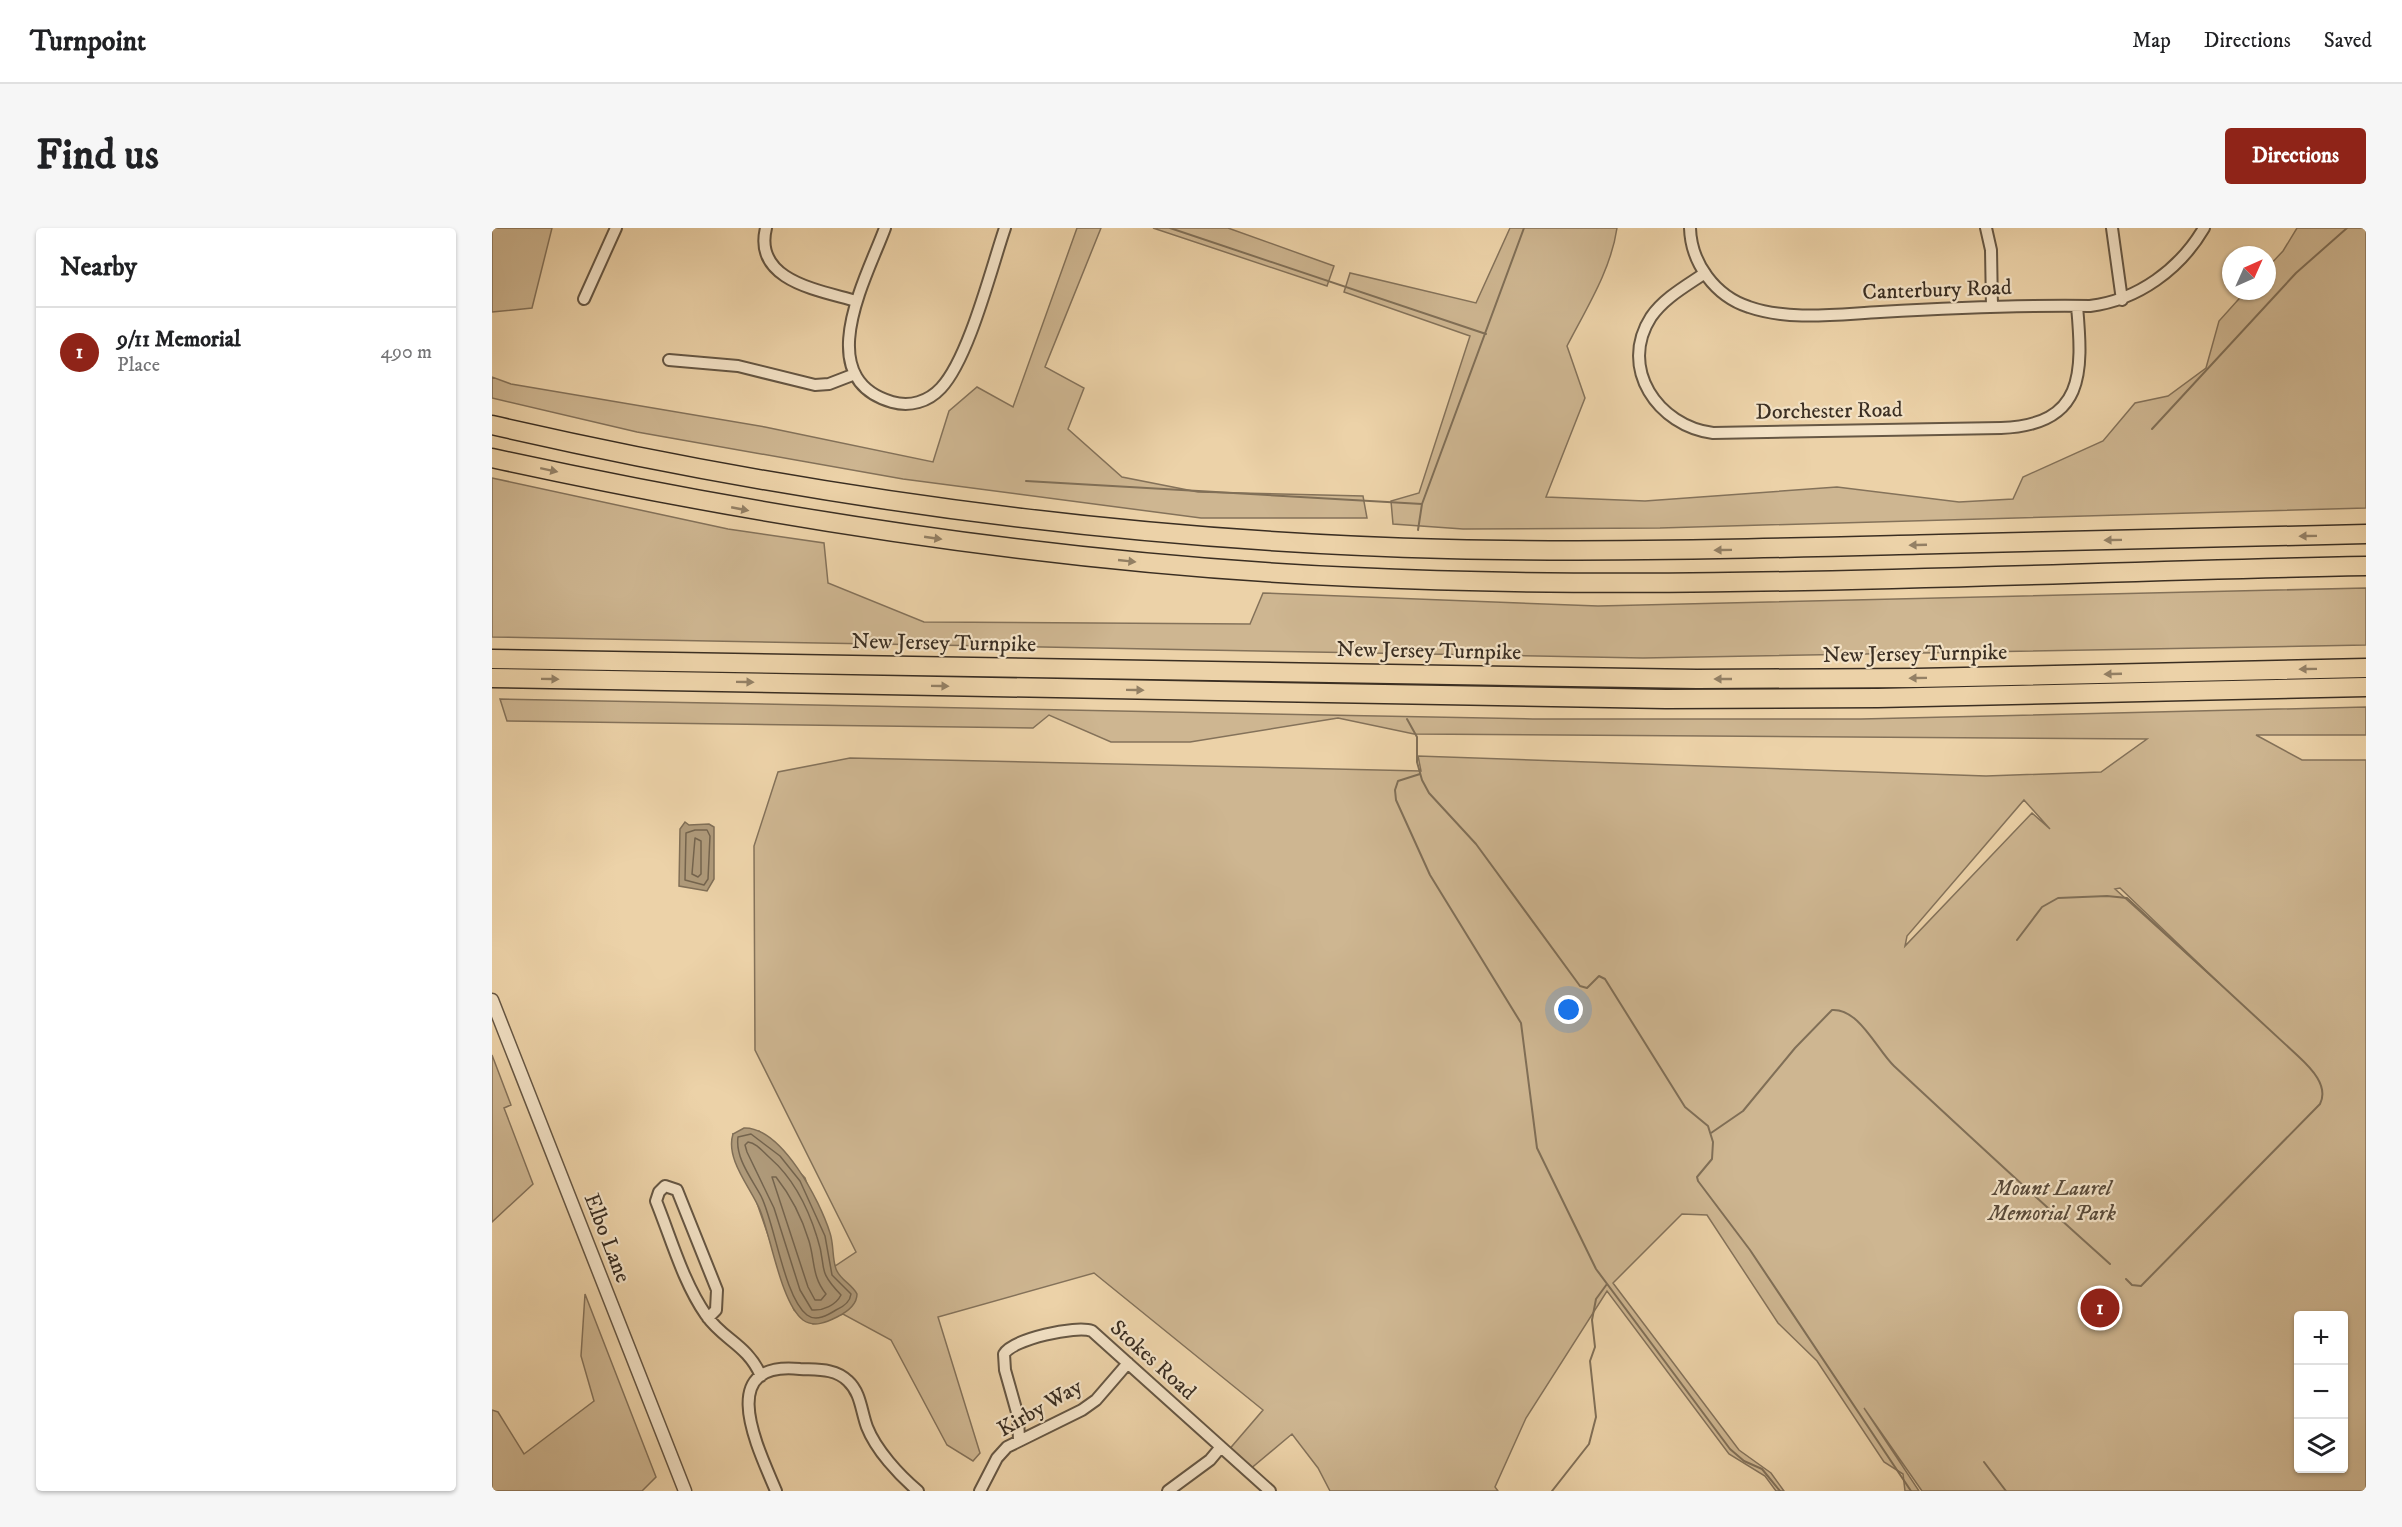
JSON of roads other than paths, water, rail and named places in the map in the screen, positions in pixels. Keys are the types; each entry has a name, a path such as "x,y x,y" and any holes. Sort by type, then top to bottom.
{"highway":[{"path":"492,425 699,468 885,499 1084,524 1272,540 1447,549 1622,551 2366,534"},
{"path":"492,458 739,508 908,535 1139,562 1338,577 1477,581 1654,582 2366,566"},
{"name":"New Jersey Turnpike","path":"492,659 1686,679 1917,678 2366,668"},
{"name":"New Jersey Turnpike","path":"492,678 1666,699 1890,698 2366,687"}],"street":[{"path":"584,299 616,228"},
{"path":"765,228 765,253 777,271 796,282 856,301"},
{"path":"885,228 856,301 848,342 849,360 855,374 868,389 891,402 917,403 935,394 949,379 959,360 1005,228"},
{"name":"Canterbury Road","path":"1690,228 1692,248 1705,273 1730,299 1751,308 1774,313 1867,313 2077,306 2122,300 2136,293 2174,266 2190,249 2204,228"},
{"path":"1986,228 1991,250 1992,308"},
{"path":"2112,228 2122,300"},
{"name":"Dorchester Road","path":"1705,273 1673,295 1656,311 1643,334 1639,361 1647,387 1663,411 1686,427 1713,433 2001,428 2036,424 2060,411 2078,380 2080,341 2077,306"},
{"path":"669,360 738,366 815,385 829,384 855,374"},
{"name":"Elbo Lane","path":"492,1000 685,1491"},
{"path":"708,1318 716,1310 717,1290 677,1190 665,1186 659,1192 656,1201 697,1300 708,1318 747,1352 761,1376"},
{"name":"Stokes Road","path":"1019,1440 1018,1416 1003,1359 1007,1349 1069,1329 1085,1328 1092,1331 1270,1491"},
{"name":"Kirby Way","path":"980,1491 997,1458 1007,1447 1082,1410 1096,1400 1128,1363"},
{"path":"776,1491 747,1411 748,1395 761,1376 774,1369 791,1367 833,1372 847,1380 857,1393 866,1426 875,1442 918,1491"},
{"path":"1168,1491 1210,1460 1220,1448"}],"water":[{"path":"685,822 689,825 709,824 714,827 714,879 707,891 679,886 680,829"},
{"path":"744,1128 758,1131 772,1139 785,1152 798,1168 818,1203 830,1233 836,1269 857,1294 851,1308 833,1319 812,1324 803,1320 795,1312 777,1269 760,1210 740,1173 733,1153 731,1144 733,1134"}],"waterway":[{"path":"1170,228 1486,334"},
{"path":"1418,530 1422,504 1524,228"},
{"path":"2152,429 2296,273 2347,228"},
{"path":"1026,481 1422,504"},
{"path":"1407,719 1417,737 1417,762 1422,780 1429,793 1476,844 1580,986 1587,988 1599,976 1605,979 1685,1107 1708,1126 1713,1142 1712,1159 1697,1177 1698,1181 1750,1250 1911,1491"},
{"path":"1420,774 1398,781 1395,790 1396,800 1430,875 1521,1023 1537,1148 1596,1269 1730,1449 1744,1461 1762,1469 1780,1491"},
{"path":"2017,940 2042,907 2058,898 2107,896 2127,898 2303,1061 2320,1084 2322,1091 2320,1104 2141,1286 2132,1285 2126,1279"},
{"path":"1711,1133 1743,1111 1795,1048 1832,1010 1842,1011 1867,1031 1894,1066 2110,1264"},
{"path":"1552,1491 1589,1444 1596,1417 1590,1361 1595,1347 1592,1320 1596,1299 1607,1284"},
{"path":"1984,1462 2006,1491"}],"place":[{"name":"9/11 Memorial","path":"2100,1308"}],"park label":[{"name":"Mount Laurel Memorial Park","path":"2052,1200"}]}
